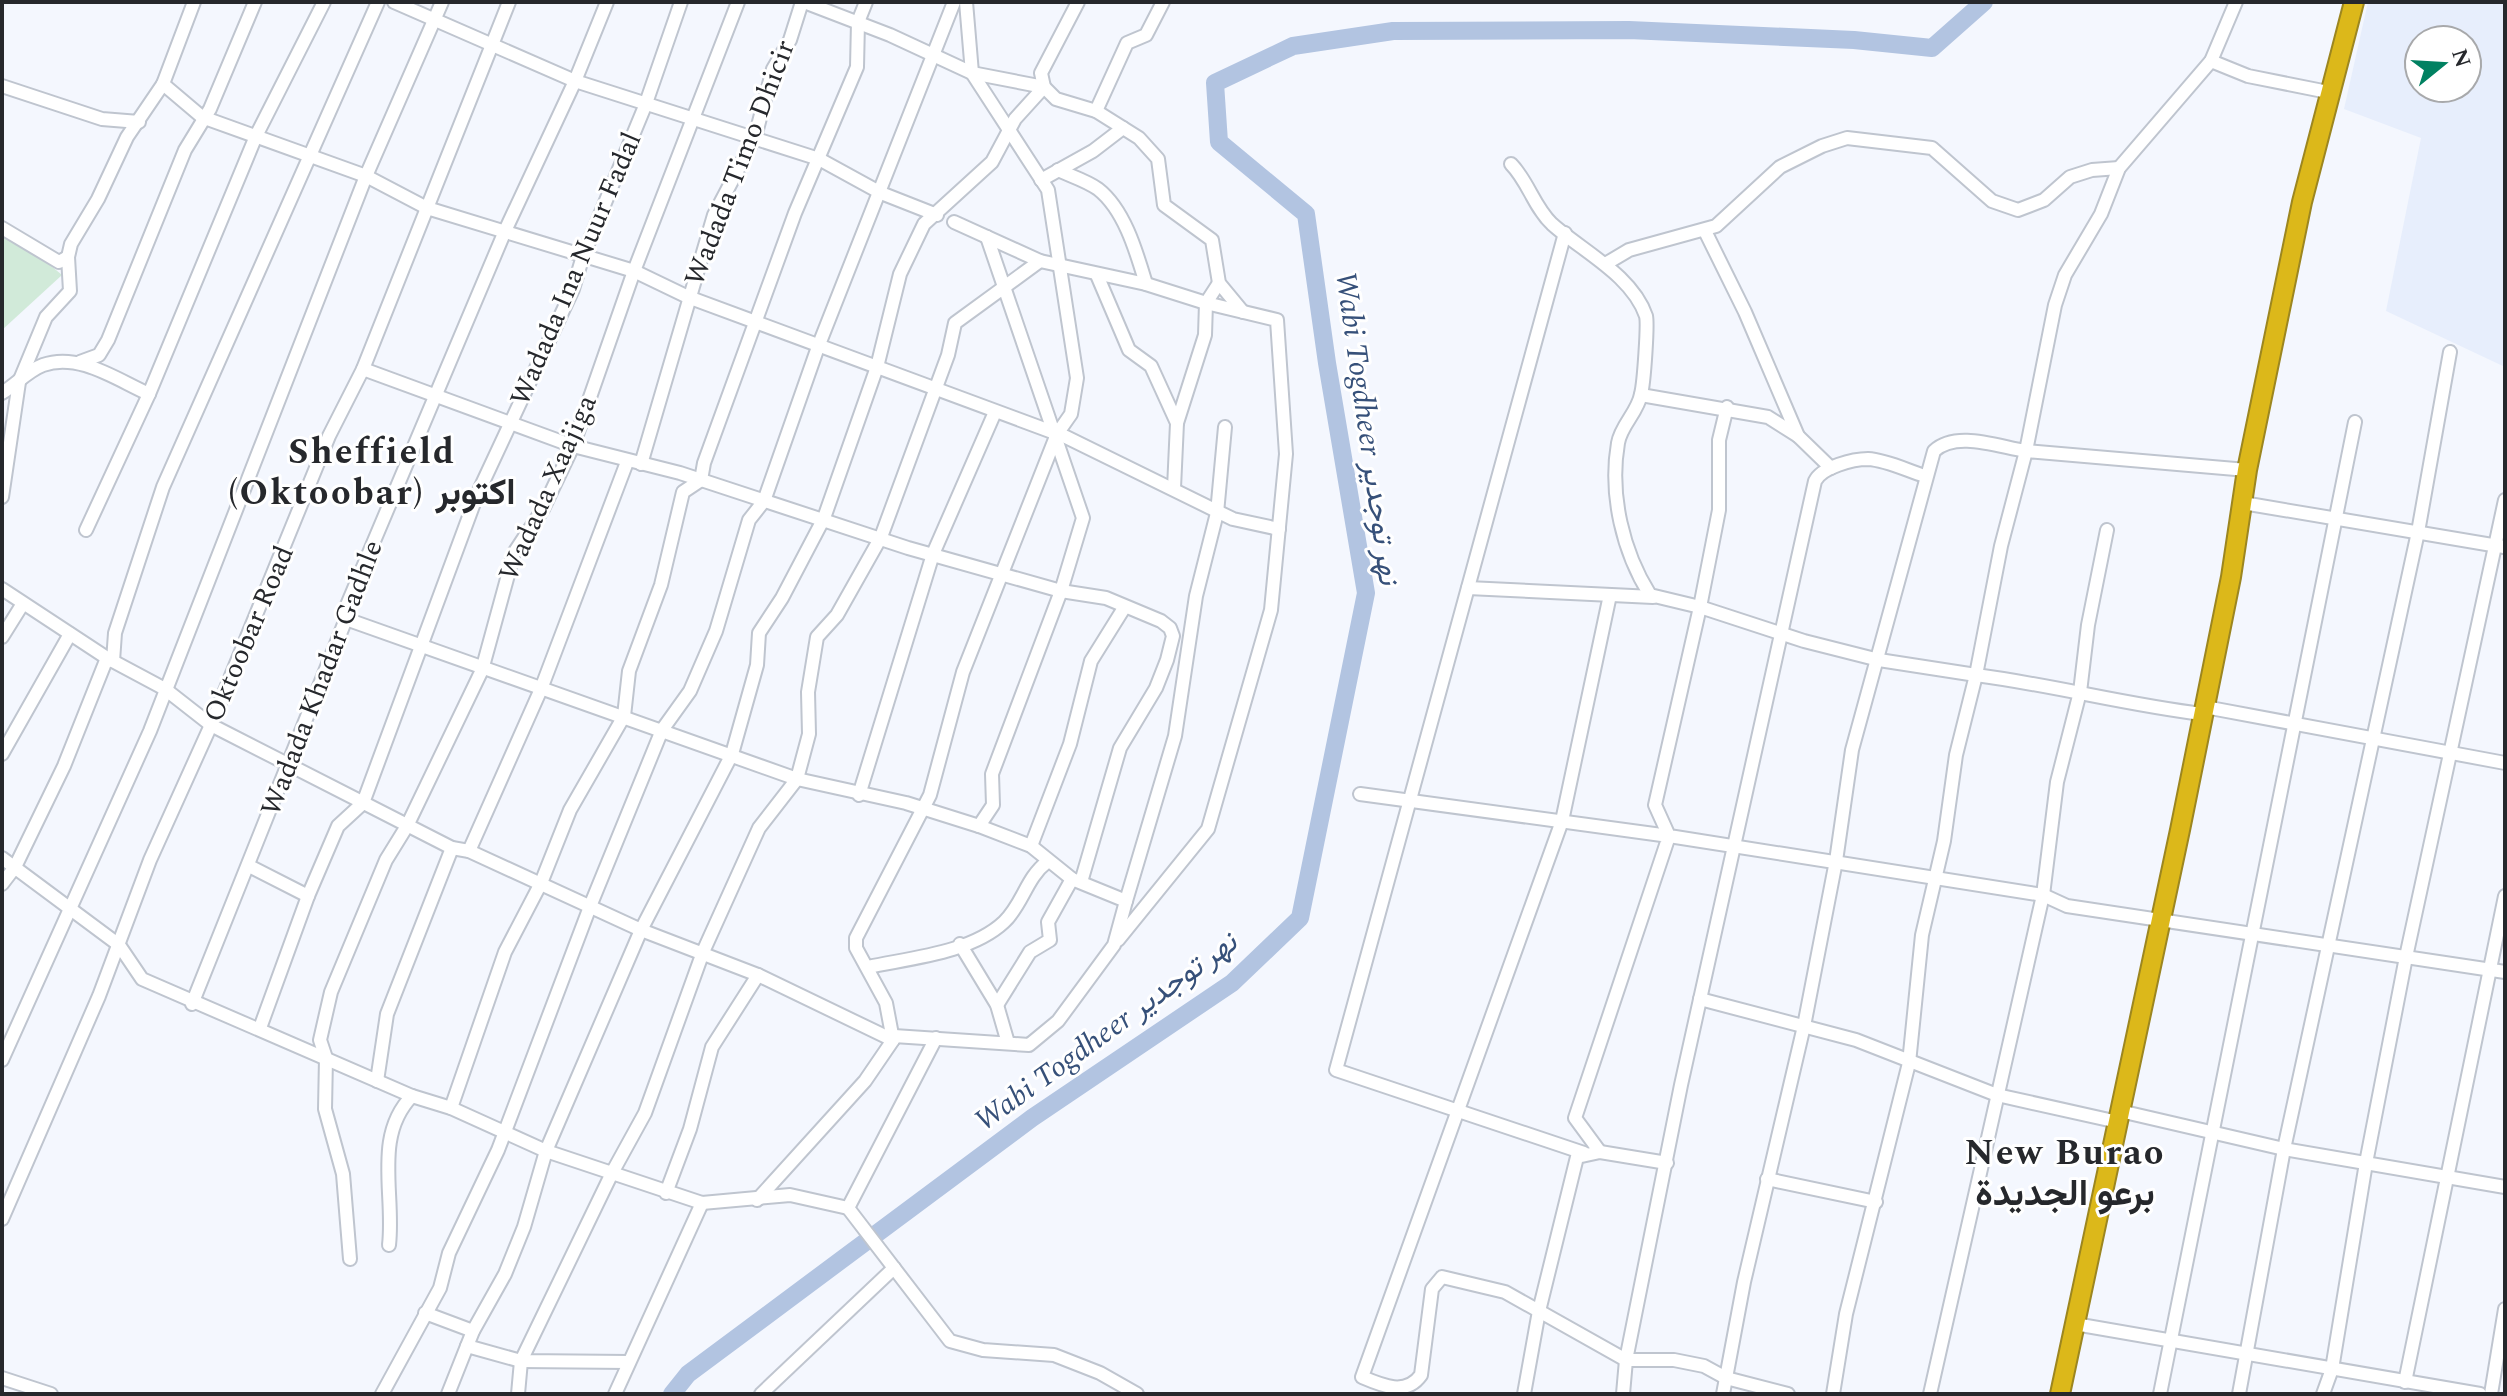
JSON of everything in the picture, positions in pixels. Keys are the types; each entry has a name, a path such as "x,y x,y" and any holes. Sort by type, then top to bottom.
{"highway":[{"path":"2060,1394 2204,710 2247,470 2328,92 2354,2"}],"street":[{"path":"2,497 19,382 46,317 70,291 68,257 119,152 163,84 194,2"},
{"path":"80,362 103,352 202,117 210,109 255,2"},
{"path":"86,530 149,394 256,136 324,2"},
{"path":"2,884 15,867 64,766 110,659 115,633 163,487 378,2"},
{"path":"394,2 575,81 645,106 696,117 819,159 881,193 937,215"},
{"path":"2,1060 71,909 165,689 366,176 442,2"},
{"name":"Oktoobar Road","path":"2,1219 119,945 150,860 211,725 329,436 363,369 509,2"},
{"name":"Wadada Khadar Gadhle","path":"192,1004 346,619 347,605 505,231 575,81 607,2"},
{"name":"Wadada Ina Nuur Fadal","path":"363,803 477,495 573,289 583,256 645,106 681,2"},
{"name":"Wadada Xaajiga","path":"350,1259 343,1174 325,1109 326,1058 320,1040 320,1028 331,992 386,860 407,826 482,670 514,553 543,509 573,446 634,271 738,2"},
{"path":"803,2 858,22 972,73 1044,87"},
{"name":"Wadada Timo Dhicir","path":"641,464 714,215 755,137 773,69 790,40 803,2"},
{"path":"451,1108 505,952 541,883 570,810 624,716 629,671 661,585 683,492 701,480 704,463 795,213 857,67 858,22 866,2"},
{"path":"382,1394 440,1288 452,1245 506,1130 591,904 662,730 690,691 716,631 749,520 764,501 818,347 954,2"},
{"path":"757,1200 865,1081 894,1038 886,1003 856,948 856,938 930,795 963,672 1005,573 1057,434 1071,414 1077,378 1048,190 972,73 966,2"},
{"path":"1078,2 1059,31 1041,73 1044,87 1056,99 1096,111 1139,138 1158,159 1164,205 1212,240 1219,283 1243,312"},
{"path":"1096,111 1127,43 1146,35 1163,2"},
{"path":"1833,1394 1846,1314 1909,1063 1922,935 1956,755 1976,675 2001,546 2026,451 2059,291 2101,214 2119,168 2211,61 2236,2"},
{"path":"2211,61 2248,76 2328,92"},
{"path":"163,84 202,117 366,176 427,208 634,271 688,297 933,391 1057,434 1174,488 1217,513 1279,529"},
{"path":"2,86 102,119 139,122"},
{"path":"448,1394 473,1331 505,1274 546,1151 641,930 732,754 757,665 759,633 782,598 824,518 877,367 900,274 916,237 992,162 1015,119 1044,87"},
{"path":"1041,180 1093,151 1123,128"},
{"path":"1607,263 1621,253 1705,231 1724,222 1763,179 1780,167 1822,146 1847,138 1932,148 1992,201 2018,210 2044,200 2070,177 2092,170 2119,168"},
{"path":"1511,164 1550,222 1588,254 1607,263 1647,318 1641,395 1623,427 1618,445 1618,518 1639,579 1653,597"},
{"path":"1058,170 1099,189 1110,203 1135,248 1146,284"},
{"path":"2,589 22,605 110,659 165,689 211,725 452,848 469,851 591,904 641,930 758,975 894,1038 1029,1045 1058,1021 1114,945 1208,829 1271,610 1286,454 1277,320 1206,303 1146,284 1040,261 954,222"},
{"path":"2,228 46,257 59,262 68,257"},
{"path":"1705,231 1745,312 1798,436"},
{"path":"1565,233 1336,1070 1584,1153 1600,1152 1667,1163"},
{"path":"979,826 993,805 992,774 1061,591 1083,518 1057,434 987,237"},
{"path":"518,1394 521,1361 612,1173 645,1113 703,952 759,828 797,779 809,734 811,705 808,692 817,637 837,615 881,537 955,323 979,303 1006,289 1040,261"},
{"path":"1097,275 1129,350 1151,366 1177,423"},
{"path":"1174,488 1177,423 1205,335 1206,303 1219,283"},
{"path":"2239,1394 2284,1149 2418,532 2450,352"},
{"path":"2,393 41,365 64,360 80,362 149,394"},
{"path":"363,369 573,446 701,480 1061,591 1094,595 1161,621 1170,628 1172,641 1156,688 1120,748 1077,880 1048,922 1050,940 1030,952 997,1005"},
{"path":"1641,395 1727,407 1768,417 1798,436 1831,468"},
{"path":"1600,1152 1575,1118 1669,836 1655,805 1719,510 1719,440 1727,407"},
{"path":"859,795 933,554 995,412"},
{"path":"2160,1394 2355,422"},
{"path":"1114,945 1175,736 1196,596 1217,513 1225,427"},
{"path":"1723,1394 1767,1179 1804,1026 1836,861 1852,750 1934,451 1943,442 1957,440 2026,451 2247,470"},
{"path":"1623,1394 1626,1360 1700,999 1779,632 1815,481 1831,468 1867,459 1925,476"},
{"path":"469,851 541,689 627,462"},
{"path":"2323,1394 2332,1369 2366,1163 2406,957 2451,752 2501,547 2505,500"},
{"path":"2243,503 2501,547"},
{"path":"1930,1394 2043,895 2057,782 2080,692 2088,625 2107,530"},
{"path":"1468,588 1653,597 1700,607 1879,660 2053,685 2148,707 2204,710 2294,723 2505,763"},
{"path":"1442,1277 1432,1289 1421,1375 1415,1385 1405,1391 1395,1390 1362,1377 1562,821 1610,595"},
{"path":"2,637 22,605"},
{"path":"1031,846 1070,744 1091,661 1124,608"},
{"path":"346,619 482,670 624,716 797,779 923,808 979,826 1031,846 1047,862 1077,880 1126,901"},
{"path":"2,754 70,634"},
{"path":"1360,794 1836,861 2043,895 2067,906 2505,972"},
{"path":"260,1028 308,896 338,826 363,803"},
{"path":"377,1081 387,1014 452,848"},
{"path":"2,858 119,945 142,979 192,1004 260,1028 412,1096 506,1130 546,1151 666,1193 702,1203 790,1195 848,1208 950,1341 983,1350 1054,1355 1100,1373 1137,1394"},
{"path":"868,967 986,936 1005,921 1033,872 1047,862"},
{"path":"249,866 308,896"},
{"path":"2412,1386 2448,1177 2505,896"},
{"path":"960,944 997,1005 1008,1043"},
{"path":"666,1193 690,1129 712,1047 758,975"},
{"path":"1700,999 1856,1040 1997,1095 2505,1187"},
{"path":"848,1208 936,1038"},
{"path":"389,1245 388,1142 391,1124 412,1096"},
{"path":"1524,1394 1539,1311 1577,1157 1584,1153"},
{"path":"1767,1179 1876,1202"},
{"path":"615,1394 702,1203"},
{"path":"761,1394 894,1268"},
{"path":"1442,1277 1505,1292 1626,1360 1674,1360 1704,1366 1726,1378 1788,1394"},
{"path":"1419,1394 1442,1277"},
{"path":"2491,1394 2505,1309"},
{"path":"425,1313 473,1331"},
{"path":"2075,1324 2412,1386 2480,1394"},
{"path":"467,1346 521,1361 629,1362"},
{"path":"2,1378 51,1394"}],"shaded area":[{"path":"2368,2 2505,2 2505,367 2386,311 2421,138 2344,109"}],"green space":[{"path":"2,225 62,275 2,330"}],"waterway":[{"name":"Wabi Togdheer نهر توجدير","path":"672,1394 688,1374 1032,1118 1232,983 1300,918 1366,593 1327,363 1306,214 1219,142 1215,83 1293,46 1393,31 1629,30 1854,40 1932,48 1984,2"}],"district":[{"name":"Sheffield (Oktoobar) اكتوبر","path":"372,472"},
{"name":"New Burao برعو الجديدة","path":"2065,1174"}]}
